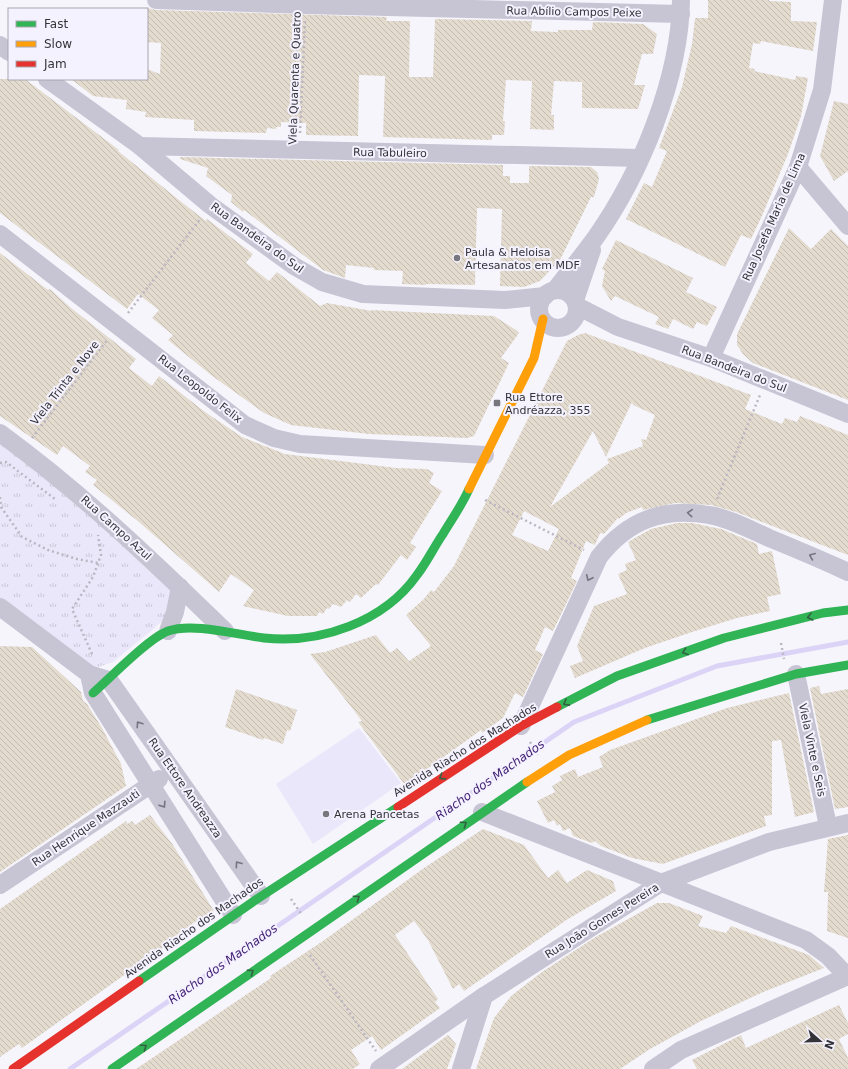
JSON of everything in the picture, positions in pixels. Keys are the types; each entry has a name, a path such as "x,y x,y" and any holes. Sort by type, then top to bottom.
{"street":[{"name":"Rua Abílio Campos Peixe","path":"156,0 306,6 681,7"},
{"name":"Rua Josefa Maria de Lima","path":"711,358 798,167 822,90 833,0"},
{"path":"93,694 153,640 168,632 188,629 225,631 264,638 291,639 320,636 345,628 372,616 396,598 417,576 468,492 534,358 541,316 541,301 550,293 596,236 630,182 659,113 673,65 681,7"},
{"path":"0,45 8,51"},
{"name":"Rua Bandeira do Sul","path":"48,80 140,146 210,205 294,266 322,282 341,289 363,294 505,300 550,293"},
{"name":"Rua Tabuleiro","path":"140,146 640,158"},
{"path":"798,167 848,226"},
{"name":"Rua Leopoldo Felix","path":"0,234 119,325 245,425 274,438 300,444 486,455"},
{"path":"534,358 575,319 576,303 596,236"},
{"path":"550,293 567,292 576,303"},
{"name":"Rua Bandeira do Sul","path":"505,300 541,316"},
{"name":"Rua Bandeira do Sul","path":"576,303 618,327 711,358 766,382 848,414"},
{"path":"541,316 553,327 568,325"},
{"name":"Rua Bandeira do Sul","path":"568,325 618,327"},
{"name":"Rua Campo Azul","path":"0,433 82,497 225,631"},
{"path":"525,733 599,557 612,541 634,525 654,516 682,512 711,515 746,527 848,572"},
{"path":"168,632 175,612 180,588"},
{"path":"0,607 92,666 109,680"},
{"name":"Avenida Riacho dos Machados","path":"13,1069 261,896 617,676 724,638 823,613 848,610"},
{"path":"112,1069 482,812 569,755 648,719 796,674 848,665"},
{"path":"92,666 93,694 233,915"},
{"name":"Viela Vinte e Seis","path":"796,674 828,826"},
{"name":"Rua Ettore Andreazza","path":"109,680 261,896"},
{"name":"Rua Henrique Mazzauti","path":"0,885 172,771"},
{"path":"482,812 806,940 828,956 848,976 681,1050 652,1069"},
{"name":"Rua João Gomes Pereira","path":"382,1067 484,996 661,883 769,842 828,826 848,823"},
{"path":"461,1069 484,996"}],"path":[{"name":"Viela Quarenta e Quatro","path":"299,151 306,6"},
{"name":"Viela Trinta e Nove","path":"23,450 210,205"},
{"path":"711,515 766,382"},
{"path":"0,463 6,462 61,504"},
{"path":"468,492 599,557"},
{"path":"0,497 1,507 22,537 48,550 77,559 98,563"},
{"path":"92,666 72,609 93,578 101,555 98,533"},
{"path":"525,733 538,757"},
{"path":"289,896 303,917"},
{"path":"298,939 342,999 382,1067"}],"green space":[{"path":"0,439 97,516 172,590 171,613 113,662 95,668 0,602"},
{"name":"Arena Pancetas","path":"359,728 401,783 313,844 276,784"}],"building":[{"path":"708,0 769,0 791,2 791,21 817,22 813,51 761,41 760,44 753,43 749,68 755,69 754,71 795,80 796,76 808,78 801,116 788,154 761,218 751,239 741,235 725,267 626,219 644,183 652,187 667,151 659,148 682,87 692,44 695,18 708,18"},
{"path":"148,8 156,10 387,17 386,21 410,21 409,77 433,77 435,19 532,21 531,31 558,32 558,30 592,30 593,22 643,24 657,34 653,54 642,54 638,69 634,85 645,85 638,109 582,108 582,82 554,81 551,115 554,115 554,130 530,129 532,81 506,80 503,121 505,121 504,135 492,135 492,140 383,137 385,76 359,75 358,136 306,135 306,123 281,122 281,127 276,127 276,129 267,128 266,133 194,131 194,120 145,117 146,112 126,109 127,100 93,96 72,80 148,80 148,69 160,74 161,43 148,42"},
{"path":"0,79 26,80 119,150 118,151 206,221 207,219 253,254 246,263 269,281 277,272 320,306 327,303 372,311 371,310 494,316 519,333 501,358 509,363 474,436 467,438 369,434 291,425 264,413 211,375 168,340 173,335 152,318 159,310 138,294 127,309 0,213"},
{"path":"834,101 848,104 848,171 834,181 820,156"},
{"path":"180,157 503,165 503,176 510,176 510,183 529,183 529,166 591,167 597,172 599,179 594,197 591,197 560,260 540,281 524,287 500,286 502,209 477,208 475,285 402,284 403,271 374,270 374,268 346,265 345,278 323,270 244,210 243,212 231,202 232,195 206,176 208,168 180,159"},
{"path":"789,228 811,249 831,229 848,246 848,400 753,363 743,354 737,345 737,334"},
{"path":"616,240 693,278 686,292 717,307 707,326 697,322 693,329 673,319 668,329 655,324 659,317 615,296 611,301 602,286 605,271 602,269"},
{"path":"0,253 48,290 50,289 71,308 136,359 129,368 152,386 159,376 205,412 242,437 285,454 396,468 427,469 434,473 429,483 442,491 410,543 416,547 407,560 401,555 378,585 376,584 361,598 356,594 350,602 347,600 341,607 333,604 329,609 327,608 323,614 319,612 317,616 288,616 243,606 254,590 231,574 219,592 139,522 93,485 97,480 85,472 90,466 63,446 57,455 0,416"},
{"path":"585,333 751,395 745,409 782,424 785,418 797,422 800,416 848,435 848,555 736,512 711,505 675,503 643,510 642,507 626,513 619,519 618,518 604,534 600,533 595,545 586,541 571,578 577,581 553,631 545,627 535,650 543,654 523,697 515,693 503,718 482,733 481,730 405,785 358,722 362,721 310,654 325,652 376,635 390,653 397,648 409,661 431,646 406,615 424,599 431,590 434,592 454,566 567,341","holes":["632,402 633,405 655,415 646,440 641,439 643,446 607,459 609,463 550,507 593,431 606,457","524,511 559,529 548,551 512,535"]},
{"path":"677,523 692,523 721,529 757,544 759,554 772,551 781,594 767,597 770,611 737,618 645,648 575,678 570,666 583,661 577,646 594,606 627,594 618,574 627,570 625,564 636,560 628,542 651,529"},
{"path":"0,646 32,647 81,692 83,701 87,704 102,728 121,764 126,786 0,872"},
{"path":"819,686 821,694 848,689 848,807 835,809 810,688"},
{"path":"236,689 297,710 290,731 287,730 283,744 264,738 263,740 225,727"},
{"path":"789,693 814,812 795,817 781,740 772,741 772,815 764,816 766,826 663,864 632,858 601,846 595,841 592,843 573,836 570,828 563,831 560,824 557,826 554,820 548,823 537,801 555,792 552,786 562,780 560,776 575,769 578,777 603,767 599,757 610,750 727,708"},
{"path":"150,815 173,845 214,911 200,921 199,919 174,937 176,938 22,1048 19,1044 0,1057 0,909 126,821 127,824 132,821 135,825"},
{"path":"483,829 524,845 548,878 558,870 567,883 587,870 613,881 616,891 568,919 464,991 459,984 453,989 428,940 414,921 395,935 438,999 435,1002 440,1008 381,1050 372,1036 351,1050 360,1064 353,1069 136,1069 271,978 270,976 323,941 424,868"},
{"path":"848,835 848,938 827,931 828,892 824,892 828,839"},
{"path":"657,903 669,903 703,916 698,926 726,933 731,926 809,955 824,968 761,993 701,1021 650,1049 620,1069 476,1069 494,1018 511,996 542,972 594,938"},
{"path":"839,1005 848,1023 848,1034 839,1039 848,1058 848,1069 697,1069 692,1060 741,1035 746,1048"},
{"path":"448,1035 456,1044 447,1069 402,1069"}],"waterway":[{"name":"Riacho dos Machados","path":"70,1069 574,722 717,666 848,642"}],"traffic: fast":[{"path":"93,693 140,650 168,631 203,628 264,638 285,639 328,633 369,617 387,606 417,575 457,512 469,489"},
{"path":"557,707 617,676 724,638 823,613 848,610"},
{"path":"647,720 796,674 848,665"},
{"path":"112,1069 527,782"},
{"path":"139,981 257,899 398,807"}],"traffic: slow":[{"path":"469,489 534,358 543,319"},
{"path":"527,782 569,755 647,720"}],"traffic: jam":[{"path":"398,807 521,726 557,707"},
{"path":"13,1069 139,981"}],"place":[{"name":"Paula & Heloisa Artesanatos em MDF","path":"457,258"},
{"name":"Rua Ettore Andréazza, 355","path":"497,403"},
{"name":"Arena Pancetas","path":"326,814"}]}
